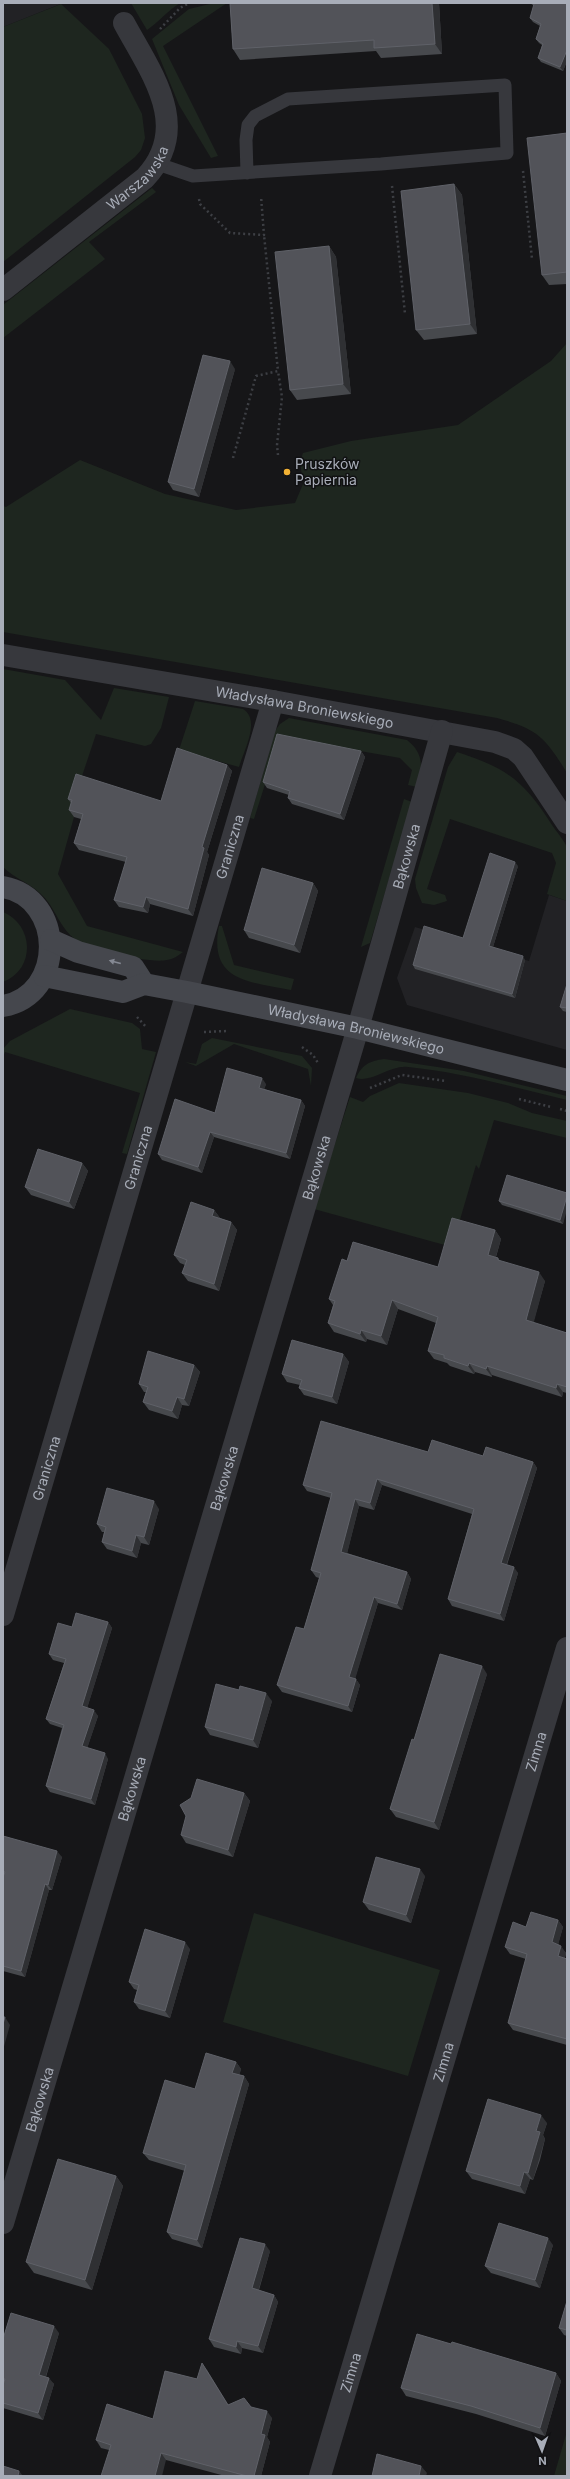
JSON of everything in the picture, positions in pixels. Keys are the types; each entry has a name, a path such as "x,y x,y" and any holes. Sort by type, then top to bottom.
{"street":[{"name":"Warszawska","path":"3,290 145,178 158,164 168,138 166,111 162,96 124,23"},
{"name":"Władysława Broniewskiego","path":"3,655 273,701 495,742 514,749 523,757 544,785 567,823"},
{"name":"Graniczna","path":"3,1615 273,701"},
{"name":"Bąkowska","path":"3,2223 358,1028 442,731"},
{"path":"3,887 19,892 37,907 49,928 51,940 51,953 44,976 35,989 23,998 3,1006"},
{"path":"44,976 123,992 144,984 133,966 78,952 51,940"},
{"name":"Władysława Broniewskiego","path":"144,984 358,1028 567,1080"},
{"name":"Zimna","path":"320,2476 567,1648"}],"lane":[{"path":"158,164 193,176 390,163 507,153 508,133 504,85 288,99 255,116 248,125 246,140 253,172"}],"path":[{"path":"154,32 180,8 190,3"},
{"path":"508,133 520,146 532,259"},
{"path":"390,163 405,314"},
{"path":"253,172 264,235 282,397 277,445 278,455"},
{"path":"193,176 200,204 230,234 264,235"},
{"path":"233,458 256,376 278,371"},
{"path":"130,1014 141,1019 149,1032"},
{"path":"200,1035 210,1030 230,1032"},
{"path":"299,1045 313,1055 319,1067"},
{"path":"365,1090 402,1075 453,1082"},
{"path":"513,1098 534,1103"}],"shaded area":[{"path":"3,3 63,3 3,27"},
{"path":"131,3 180,3 147,30"},
{"path":"214,3 227,3 163,46 218,156 211,158 179,105 152,39 189,9"},
{"path":"61,4 109,49 142,114 145,138 141,150 135,157 3,262 3,27"},
{"path":"152,188 156,192 89,242 105,259 3,338 3,305"},
{"path":"567,343 567,773 553,751 539,736 522,726 497,718 3,632 3,506 6,507 80,460 165,494 236,510 295,503 303,484 300,462 303,453 351,441 458,425 551,361"},
{"path":"3,669 65,680 101,720 114,688 169,697 161,728 151,744 145,746 96,734 71,809 74,817 58,874 87,926 183,952 177,956 171,959 158,961 134,958 93,947 75,939 62,925 49,903 40,893 3,867"},
{"path":"195,701 243,709 248,714 251,720 250,736 239,767 179,750"},
{"path":"289,718 407,740 417,751 421,762 417,787 408,785 412,770 400,758 280,737 254,819 250,818 275,731 280,724"},
{"path":"457,752 489,764 513,778 523,787 542,810 567,848 567,901 547,894 556,863 552,853 450,819 427,889 445,895 447,901 434,905 422,903 416,888 415,879 448,767"},
{"path":"404,799 412,802 370,943 361,947"},
{"path":"549,895 567,901 567,1050 407,1005 397,978 415,927 529,961"},
{"path":"3,912 13,918 21,927 25,936 27,947 26,958 21,967 14,976 3,982"},
{"path":"219,926 222,926 234,965 294,979 291,990 247,981 235,976 226,968 220,958 217,944"},
{"path":"70,1009 132,1023 140,1029 142,1049 156,1052 127,1154 122,1153 140,1093 5,1052 3,1057 3,1049 10,1041"},
{"path":"212,1038 302,1056 312,1068 311,1086 308,1069 234,1044 196,1066 185,1062 196,1064 202,1044"},
{"path":"384,1059 464,1071 567,1096 567,1100 468,1076 428,1069 401,1067 369,1078 356,1078 367,1064"},
{"path":"399,1083 468,1093 508,1103 532,1113 567,1121 567,1138 494,1120 479,1169 476,1165 452,1247 314,1209 350,1097 363,1102 370,1096"},
{"path":"254,1913 440,1970 408,2076 223,2022"},
{"path":"567,2431 567,2476 554,2476"}],"building":[{"path":"230,3 432,3 435,44 374,48 374,40 233,49"},
{"path":"533,3 567,3 567,50 560,67 538,58 543,44 536,39 541,24 530,18"},
{"path":"567,133 567,272 542,275 527,138"},
{"path":"454,184 470,324 416,330 401,191"},
{"path":"329,246 343,384 290,390 275,252"},
{"path":"203,355 230,361 194,489 168,482"},
{"path":"277,734 361,751 340,814 288,798 290,791 263,782"},
{"path":"177,748 227,765 202,847 204,848 188,909 146,897 143,907 114,900 127,857 74,843 83,814 69,810 72,800 68,799 76,774 161,801"},
{"path":"490,853 515,862 489,946 523,956 512,994 413,965 424,926 463,938"},
{"path":"262,868 313,883 294,945 244,930"},
{"path":"567,984 567,1008 560,1007"},
{"path":"227,1068 262,1078 259,1088 301,1100 286,1153 210,1132 198,1167 158,1154 175,1099 215,1113"},
{"path":"38,1149 82,1163 69,1202 25,1187"},
{"path":"507,1175 567,1193 560,1220 499,1201"},
{"path":"191,1202 214,1210 212,1216 231,1222 214,1284 182,1273 187,1260 174,1255"},
{"path":"452,1218 495,1230 488,1255 498,1258 498,1260 539,1272 526,1320 567,1333 567,1387 557,1384 556,1388 487,1366 486,1369 469,1363 468,1366 444,1358 444,1355 428,1351 438,1317 392,1300 381,1336 361,1330 360,1334 328,1323 335,1301 329,1299 342,1259 347,1261 353,1242 438,1267"},
{"path":"292,1340 343,1354 332,1397 299,1388 302,1380 282,1374"},
{"path":"148,1351 194,1365 184,1399 177,1397 172,1411 143,1402 148,1387 139,1384"},
{"path":"321,1421 428,1452 432,1440 483,1456 486,1447 533,1462 501,1563 514,1567 500,1614 448,1599 474,1509 377,1479 370,1503 355,1499 341,1552 407,1572 397,1604 374,1597 349,1677 356,1679 348,1706 277,1685 296,1627 304,1629 321,1573 311,1570 332,1493 303,1485"},
{"path":"107,1488 154,1501 144,1537 136,1535 132,1551 102,1542 106,1527 97,1524"},
{"path":"76,1613 108,1622 82,1706 94,1710 82,1746 105,1753 91,1799 46,1786 64,1725 46,1719 66,1659 49,1654 58,1623 72,1627"},
{"path":"440,1654 482,1666 434,1822 390,1809 412,1739 414,1740"},
{"path":"216,1684 239,1690 240,1686 266,1693 253,1740 205,1727"},
{"path":"197,1779 244,1793 228,1850 181,1835 186,1816 180,1805 191,1798"},
{"path":"3,1836 57,1851 48,1885 45,1884 21,1971 3,1966 3,1877 5,1872 3,1871"},
{"path":"376,1857 420,1869 406,1915 363,1902"},
{"path":"531,1912 558,1920 552,1942 561,1946 558,1956 567,1959 567,2039 508,2023 527,1954 505,1947 513,1922 526,1927"},
{"path":"145,1929 185,1942 165,2011 134,2002 139,1985 129,1982"},
{"path":"206,2053 236,2062 232,2073 244,2076 197,2240 167,2232 186,2165 143,2153 165,2080 195,2089"},
{"path":"488,2099 541,2115 536,2131 540,2132 528,2173 524,2172 520,2186 466,2171"},
{"path":"58,2159 116,2176 85,2280 26,2262"},
{"path":"499,2223 548,2238 535,2280 485,2266"},
{"path":"240,2238 265,2244 252,2288 274,2295 258,2346 237,2341 236,2347 209,2339"},
{"path":"567,2301 567,2330 559,2328"},
{"path":"11,2313 54,2326 39,2375 49,2378 38,2413 3,2403 3,2385 5,2379 3,2379 3,2339"},
{"path":"417,2334 451,2344 452,2342 556,2373 540,2428 471,2406 401,2388"},
{"path":"202,2363 228,2405 244,2398 251,2407 267,2411 261,2434 265,2435 254,2476 247,2476 161,2453 155,2476 101,2476 111,2445 96,2440 107,2404 153,2419 165,2371 197,2379"},
{"path":"377,2454 421,2466 419,2476 372,2476"},
{"path":"3,2466 19,2471 18,2476 3,2476"}],"place":[{"name":"Pruszków Papiernia","path":"287,472"}]}
